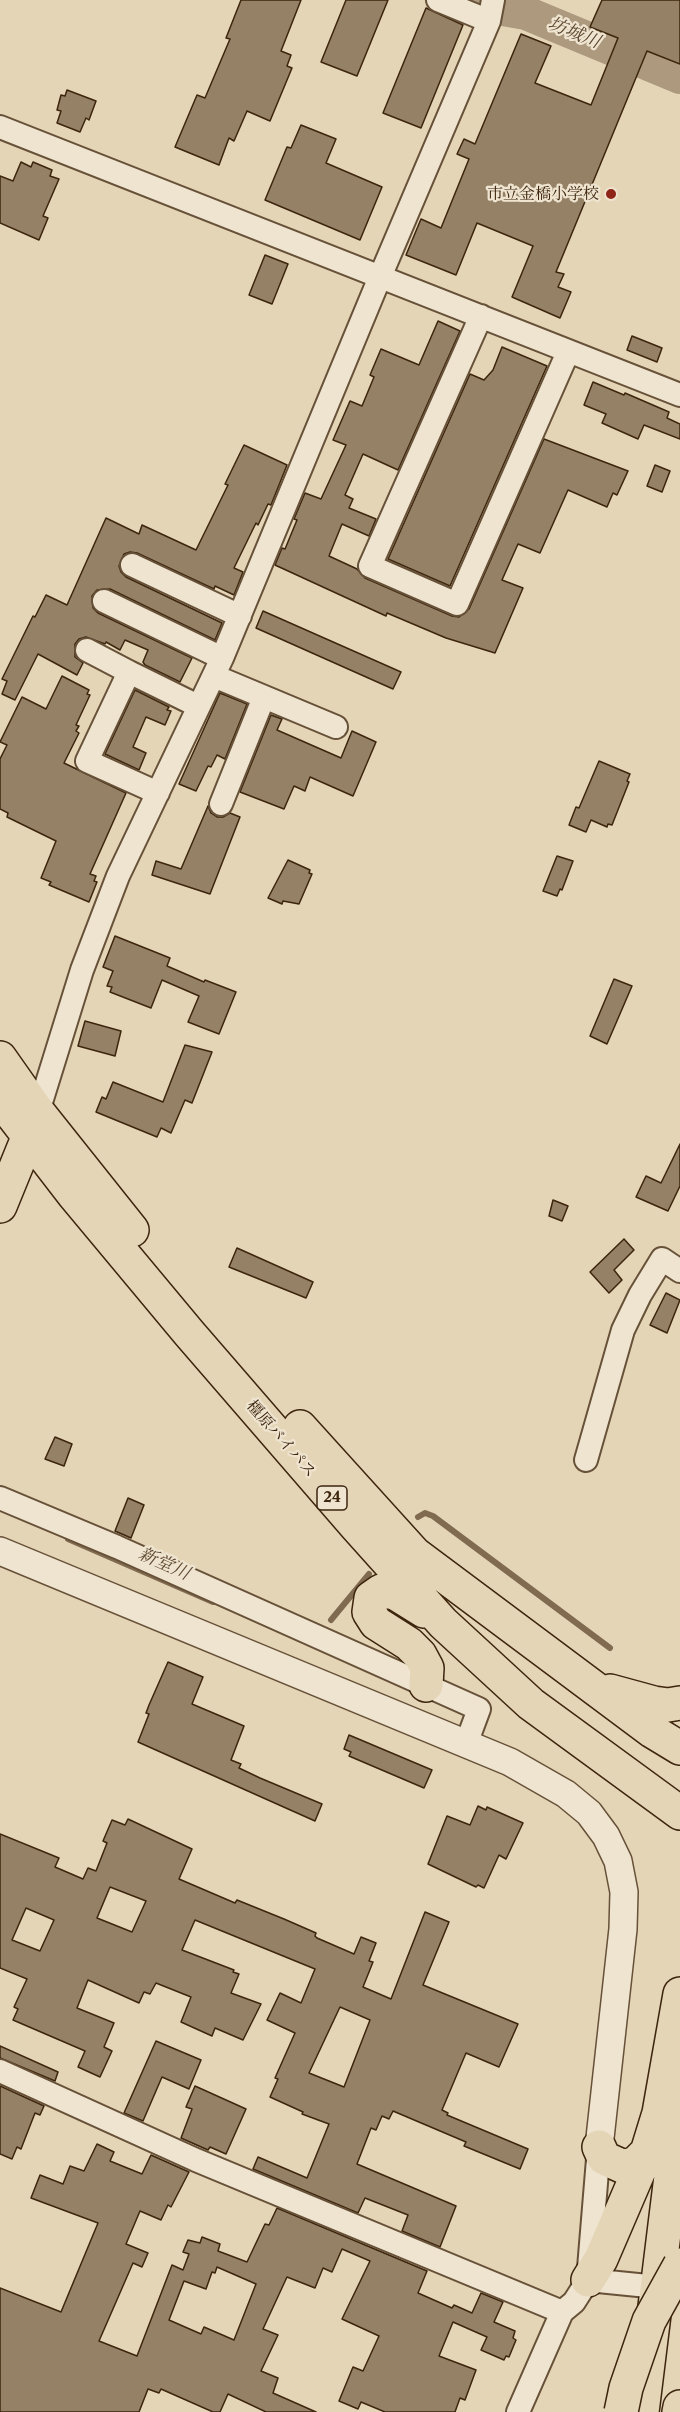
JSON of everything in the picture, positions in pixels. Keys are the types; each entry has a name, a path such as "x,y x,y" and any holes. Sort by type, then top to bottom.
{"main road":[{"name":"橿原バイパス","path":"0,1058 33,1125 74,1196 356,1526 444,1623 531,1704 680,1813"},
{"name":"橿原バイパス","path":"0,1099 33,1125 215,1334 415,1554 680,1748"},
{"path":"0,1206 33,1125"},
{"path":"426,1685 427,1668 420,1655 409,1644 371,1618 369,1612 371,1598 381,1591 395,1593 444,1623"},
{"path":"594,1687 654,1703 668,1705 680,1702"},
{"path":"588,2280 666,2155 659,2113 680,1994"},
{"path":"642,2412 666,2155 680,2103"},
{"path":"599,2147 604,2158 624,2167 666,2155"},
{"path":"621,2412 626,2388 649,2321 680,2265"},
{"path":"679,2412 680,2407"}],"street":[{"path":"33,1125 70,1006 118,876 240,616 491,9 438,0"},
{"path":"0,127 680,396"},
{"path":"481,316 370,566 457,604 568,352"},
{"path":"132,565 240,616"},
{"path":"104,601 218,667 264,697 336,727"},
{"path":"87,650 198,706"},
{"path":"129,672 87,761 158,793"},
{"path":"221,804 264,697"},
{"path":"586,1460 623,1330 640,1295 662,1259 680,1271"},
{"path":"0,1498 117,1546 479,1709 466,1744"},
{"path":"0,1551 531,1773 566,1794 589,1813 606,1836 618,1862 624,1892 623,1929 599,2147 588,2280 574,2302 562,2312 518,2412"},
{"path":"0,2071 216,2168 562,2312"},
{"path":"588,2280 648,2286"}],"building":[{"path":"241,0 301,0 281,51 291,55 287,66 292,68 270,121 247,111 234,141 229,138 219,165 175,147 197,95 205,98 230,39 226,38"},
{"path":"346,0 388,0 357,76 321,62"},
{"path":"602,0 680,0 680,64 647,51 556,272 564,274 558,287 571,292 560,318 512,297 533,246 477,223 456,275 406,255 421,219 441,228 469,159 457,154 464,139 475,144 521,34 551,46 535,83 591,105 618,38 590,27"},
{"path":"426,8 463,25 421,128 383,113"},
{"path":"67,90 96,101 89,120 86,118 80,132 57,123 61,111 57,110 61,95 65,96"},
{"path":"301,125 336,139 326,163 382,187 360,240 265,200 287,147 291,148"},
{"path":"21,162 31,167 33,162 52,170 50,176 59,179 43,216 48,218 39,240 0,223 0,176 13,181"},
{"path":"265,255 288,264 272,304 249,295"},
{"path":"438,321 460,331 398,470 363,454 345,495 353,499 349,508 376,519 369,536 342,524 329,556 357,569 365,578 459,617 469,609 544,439 628,471 617,495 613,493 607,507 568,490 540,553 518,544 502,580 523,588 495,653 446,638 387,613 386,616 275,565 282,548 285,549 305,493 321,499 346,445 333,440 350,401 362,406 374,377 370,375 381,349 419,365"},
{"path":"632,336 662,348 657,362 627,350"},
{"path":"502,347 547,366 450,586 388,559 470,374 484,380 493,370"},
{"path":"593,382 669,412 667,418 680,424 680,439 644,425 638,439 602,423 606,414 584,405"},
{"path":"244,445 287,465 271,505 268,504 258,525 256,523 234,568 243,572 234,595 215,586 214,589 137,553 124,554 119,566 126,577 222,623 215,640 110,589 97,590 92,596 93,608 98,613 192,658 180,682 145,665 143,662 148,650 125,640 120,650 106,642 105,644 86,637 79,639 75,644 75,657 83,663 77,675 38,654 15,700 2,694 7,681 2,679 33,616 35,617 46,595 67,605 106,518 139,534 142,525 196,550 228,485 225,484"},
{"path":"655,465 670,471 662,492 647,486"},
{"path":"263,611 401,672 393,689 256,628"},
{"path":"62,676 89,690 87,694 90,695 76,725 79,726 76,731 79,733 64,763 126,793 90,874 96,876 94,881 97,882 89,902 49,885 51,882 41,878 56,841 7,817 8,813 0,809 0,759 7,745 0,742 22,697 46,709"},
{"path":"135,690 169,707 167,710 171,711 165,725 146,717 133,747 146,753 139,770 105,754"},
{"path":"220,693 247,704 225,759 217,755 211,767 208,766 196,791 179,784"},
{"path":"271,715 282,719 277,730 341,758 352,731 376,742 353,796 310,777 305,791 294,786 284,809 240,792"},
{"path":"599,761 630,774 627,781 629,782 612,825 608,824 607,827 591,820 586,832 569,825 576,807 579,808"},
{"path":"208,806 211,813 217,817 230,813 240,817 210,894 152,875 156,861 181,869"},
{"path":"557,856 573,861 562,890 560,889 557,896 543,891"},
{"path":"288,860 310,870 309,873 312,874 299,904 283,901 282,904 268,898"},
{"path":"115,936 170,958 167,966 204,982 205,980 236,992 219,1034 188,1022 199,996 162,980 151,1008 110,992 112,987 107,986 113,971 103,967"},
{"path":"614,979 632,986 607,1044 590,1036"},
{"path":"85,1021 121,1031 115,1056 78,1046"},
{"path":"185,1045 212,1052 192,1103 185,1100 171,1133 161,1128 157,1137 96,1112 102,1097 106,1099 113,1082 163,1102"},
{"path":"680,1144 680,1186 668,1211 636,1197 646,1176 661,1183"},
{"path":"553,1200 568,1206 562,1221 549,1216"},
{"path":"624,1239 634,1250 614,1270 622,1280 609,1293 590,1272"},
{"path":"237,1248 313,1282 306,1298 229,1267"},
{"path":"666,1293 680,1300 667,1333 650,1325"},
{"path":"55,1437 72,1444 64,1466 45,1459"},
{"path":"128,1498 144,1505 131,1538 115,1531"},
{"path":"168,1662 203,1677 192,1704 244,1726 231,1760 241,1764 239,1768 322,1804 315,1821 138,1742 149,1714 146,1713"},
{"path":"349,1735 432,1770 424,1788 349,1756 351,1752 344,1749"},
{"path":"478,1806 486,1810 487,1807 523,1823 506,1859 499,1855 484,1888 478,1885 476,1887 428,1864 447,1816 470,1825"},
{"path":"128,1819 192,1849 179,1879 235,1903 237,1900 284,1919 316,1933 317,1938 354,1954 361,1937 376,1943 369,1961 373,1962 363,1987 391,1999 425,1912 449,1922 423,1985 518,2024 499,2067 466,2053 442,2110 448,2113 447,2115 528,2149 520,2169 464,2146 466,2142 393,2111 389,2119 382,2116 376,2130 371,2128 357,2164 456,2206 440,2247 402,2231 408,2215 365,2198 358,2213 253,2169 258,2157 307,2178 329,2124 302,2114 303,2112 270,2097 278,2079 275,2078 295,2033 267,2020 280,1993 301,2003 315,1969 195,1920 182,1950 234,1970 233,1972 239,1974 231,1993 261,2004 243,2040 215,2028 212,2036 181,2022 191,1997 156,1983 150,1994 144,1992 139,2003 88,1980 77,2008 114,2023 104,2047 112,2051 100,2077 78,2067 85,2051 13,2020 18,2009 14,2007 27,1979 0,1968 0,1834 59,1858 55,1867 83,1879 88,1868 96,1871 107,1843 103,1841 112,1820 125,1825","holes":["110,1887 146,1901 132,1932 97,1918","26,1908 54,1920 40,1951 12,1940","340,2007 370,2020 344,2087 309,2073"]},
{"path":"156,2041 201,2060 189,2089 162,2077 143,2121 124,2113"},
{"path":"0,2046 58,2072 55,2081 0,2058"},
{"path":"0,2086 44,2106 40,2115 35,2113 21,2149 17,2147 12,2159 0,2154"},
{"path":"195,2086 246,2109 226,2154 210,2147 208,2150 181,2138 192,2109 186,2107"},
{"path":"97,2144 114,2152 110,2161 142,2174 151,2155 189,2172 171,2207 168,2205 161,2220 140,2211 126,2244 148,2253 142,2267 133,2263 99,2341 137,2356 172,2265 183,2270 189,2254 183,2252 188,2240 200,2243 202,2237 220,2244 218,2251 247,2262 265,2224 269,2225 277,2208 427,2271 418,2293 452,2308 454,2305 472,2313 481,2293 503,2302 494,2322 515,2331 513,2338 516,2340 509,2357 506,2356 504,2360 481,2350 487,2337 453,2322 439,2356 476,2370 465,2400 460,2398 455,2412 385,2412 361,2402 358,2409 339,2401 353,2367 363,2371 379,2336 342,2319 370,2261 342,2249 332,2272 323,2268 315,2288 287,2277 263,2329 278,2335 261,2371 278,2378 273,2393 316,2412 266,2412 228,2394 220,2412 213,2412 161,2389 159,2393 148,2389 139,2412 0,2412 0,2288 61,2312 98,2223 31,2198 40,2175 63,2184 70,2166 84,2171","holes":["217,2267 256,2284 234,2340 204,2327 201,2334 169,2320 184,2281 206,2289 212,2272 215,2273"]}],"waterway":[{"name":"坊城川","path":"464,0 474,4 526,13 680,77"},
{"name":"新堂川","path":"418,1517 425,1513 433,1516 610,1648"},
{"name":"新堂川","path":"68,1539 213,1602"},
{"name":"新堂川","path":"331,1620 369,1574"}],"place":[{"name":"市立金橋小学校","path":"611,194"}]}
